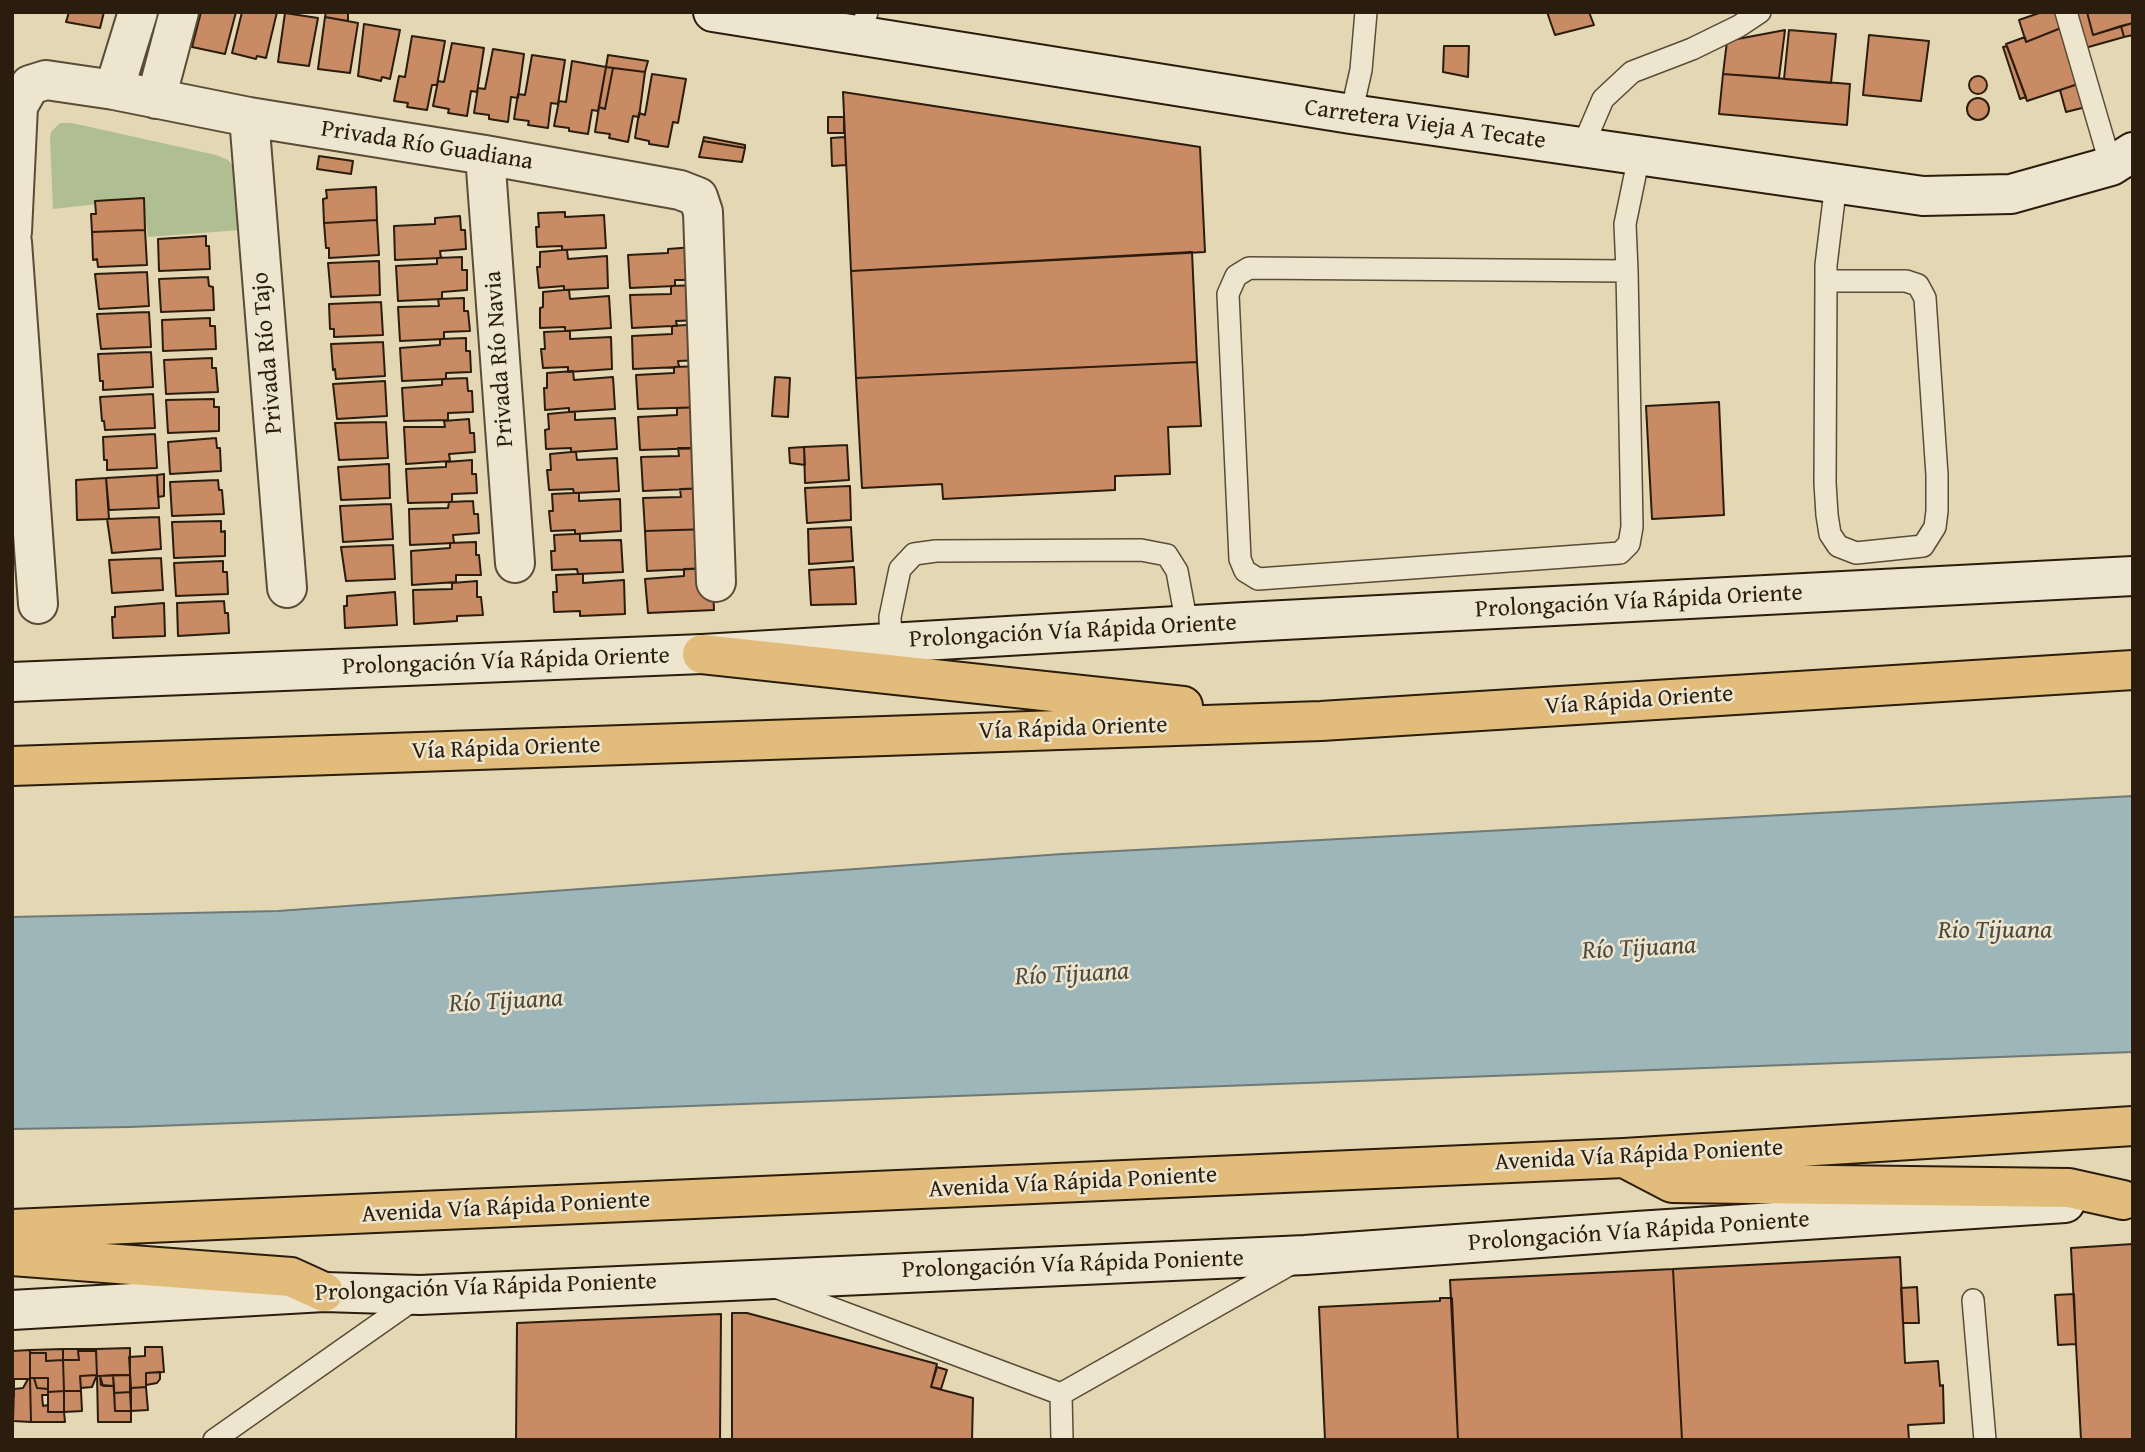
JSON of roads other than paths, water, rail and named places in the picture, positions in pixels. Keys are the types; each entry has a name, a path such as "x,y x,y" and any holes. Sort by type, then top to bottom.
{"highway":[{"path":"702,654 1321,721"},
{"name":"Vía Rápida Oriente","path":"12,766 1321,721 2133,670"},
{"name":"Avenida Vía Rápida Poniente","path":"12,1229 1624,1158 2133,1126"},
{"path":"1624,1158 1672,1183 2069,1188 2128,1199"},
{"path":"12,1256 291,1277 324,1292"}],"main road":[{"path":"114,90 138,12"},
{"path":"156,99 179,12"},
{"name":"Carretera Vieja A Tecate","path":"713,12 863,24 1351,114 1923,196 2011,194 2122,159"},
{"name":"Privada Río Guadiana","path":"12,232 18,106 30,85 46,80 114,90 248,117 485,155 680,190 698,197 703,212 716,582"},
{"name":"Privada Río Tajo","path":"248,117 287,588"},
{"name":"Privada Río Navia","path":"485,155 515,563"},
{"path":"12,242 38,604"},
{"name":"Prolongación Vía Rápida Oriente","path":"12,682 702,654 1187,625 2133,576"},
{"name":"Prolongación Vía Rápida Poniente","path":"12,1310 324,1292 420,1295 1305,1255 2128,1199"}],"lane":[{"path":"1351,114 1361,70 1366,12"},
{"path":"1582,148 1603,99 1632,72 1692,49 1739,26 1760,12"},
{"path":"2066,12 2122,159"},
{"path":"1627,271 1249,268 1236,276 1228,294 1240,559 1245,571 1258,579 1620,553 1629,544 1632,527 1627,271 1625,224 1639,156"},
{"path":"1826,281 1906,281 1919,285 1925,298 1937,511 1935,527 1923,546 1856,553 1838,546 1830,534 1825,483 1826,281 1836,183"},
{"path":"891,643 890,617 900,569 915,554 936,551 1141,550 1167,555 1177,572 1187,625"},
{"path":"1061,1394 1305,1255"},
{"path":"753,1278 1061,1394"},
{"path":"214,1440 420,1295"},
{"path":"1973,1300 1985,1440"},
{"path":"1061,1394 1062,1440"}],"water":[{"name":"Rio Tijuana","path":"2133,796 2133,1052 129,1127 12,1129 12,917 278,911 1062,854"}],"water label":[{"name":"Río Tijuana","path":"1639,949"},
{"name":"Río Tijuana","path":"1072,975"},
{"name":"Río Tijuana","path":"506,1002"}]}
